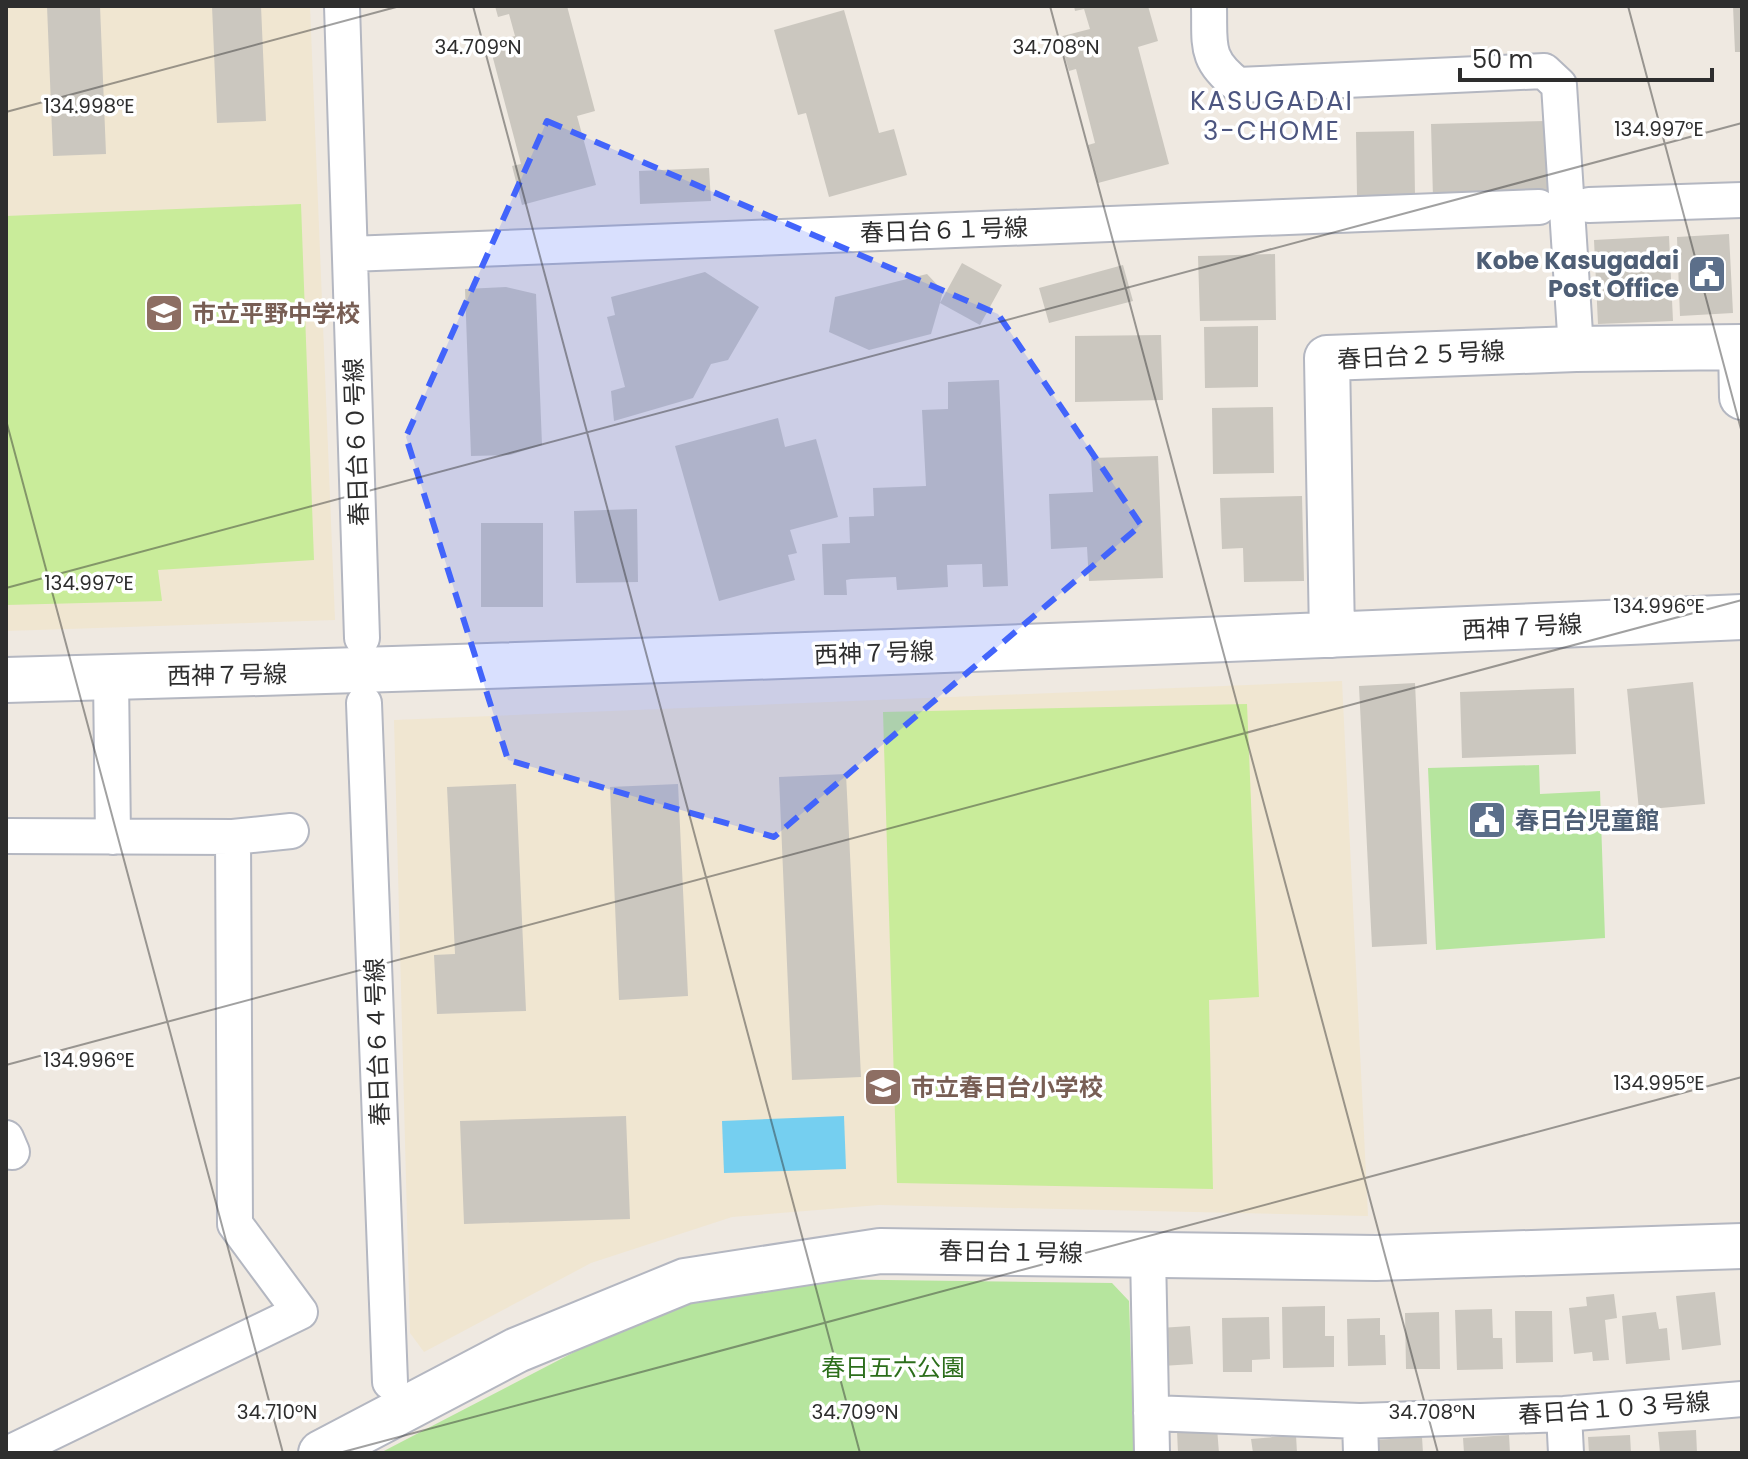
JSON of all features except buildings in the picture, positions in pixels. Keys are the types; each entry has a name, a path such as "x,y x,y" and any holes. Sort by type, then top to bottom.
{"street":[{"name":"春日台６０号線","path":"342,6 362,638"},
{"path":"1209,6 1210,50 1219,70 1238,85 1544,71 1559,85 1576,349"},
{"path":"1589,205 1742,200"},
{"name":"春日台６１号線","path":"350,254 1539,207"},
{"name":"春日台２５号線","path":"1332,635 1327,358 1741,347 1742,397"},
{"name":"西神７号線","path":"6,680 394,670 1742,617"},
{"path":"111,678 113,837"},
{"name":"春日台６４号線","path":"364,703 390,1382"},
{"path":"6,836 233,837 291,831"},
{"path":"6,1446 10,1452 300,1312 235,1224 233,837"},
{"name":"春日台１号線","path":"321,1453 517,1350 685,1281 880,1251 1376,1258 1742,1246"},
{"path":"1148,1254 1152,1453"},
{"name":"春日台１０３号線","path":"1151,1413 1360,1437 1564,1414 1742,1399"},
{"path":"1564,1414 1566,1453"}],"highlighted area":[{"path":"547,121 998,314 1141,525 774,837 508,760 406,437"}],"shaded area":[{"name":"市立平野中学校","path":"6,6 310,6 335,620 6,631"},
{"name":"市立春日台小学校","path":"1342,681 1368,1216 879,1205 732,1217 591,1263 424,1352 410,1333 394,720"}],"green space":[{"path":"301,204 314,560 158,570 162,601 6,605 6,216"},
{"path":"1247,704 1259,997 1209,1000 1213,1189 897,1183 883,712"},
{"path":"1539,765 1540,794 1600,791 1605,938 1436,950 1428,768"},
{"name":"春日五六公園","path":"812,1279 1112,1283 1129,1301 1134,1453 380,1453 657,1309"}],"water":[{"path":"844,1116 846,1169 724,1173 722,1121"}],"place":[{"name":"Kobe Kasugadai Post Office","path":"1707,274"},
{"name":"市立平野中学校","path":"164,313"},
{"name":"春日台児童館","path":"1487,820"},
{"name":"市立春日台小学校","path":"883,1087"}],"district":[{"name":"KASUGADAI 3-CHOME","path":"1272,116"}]}
